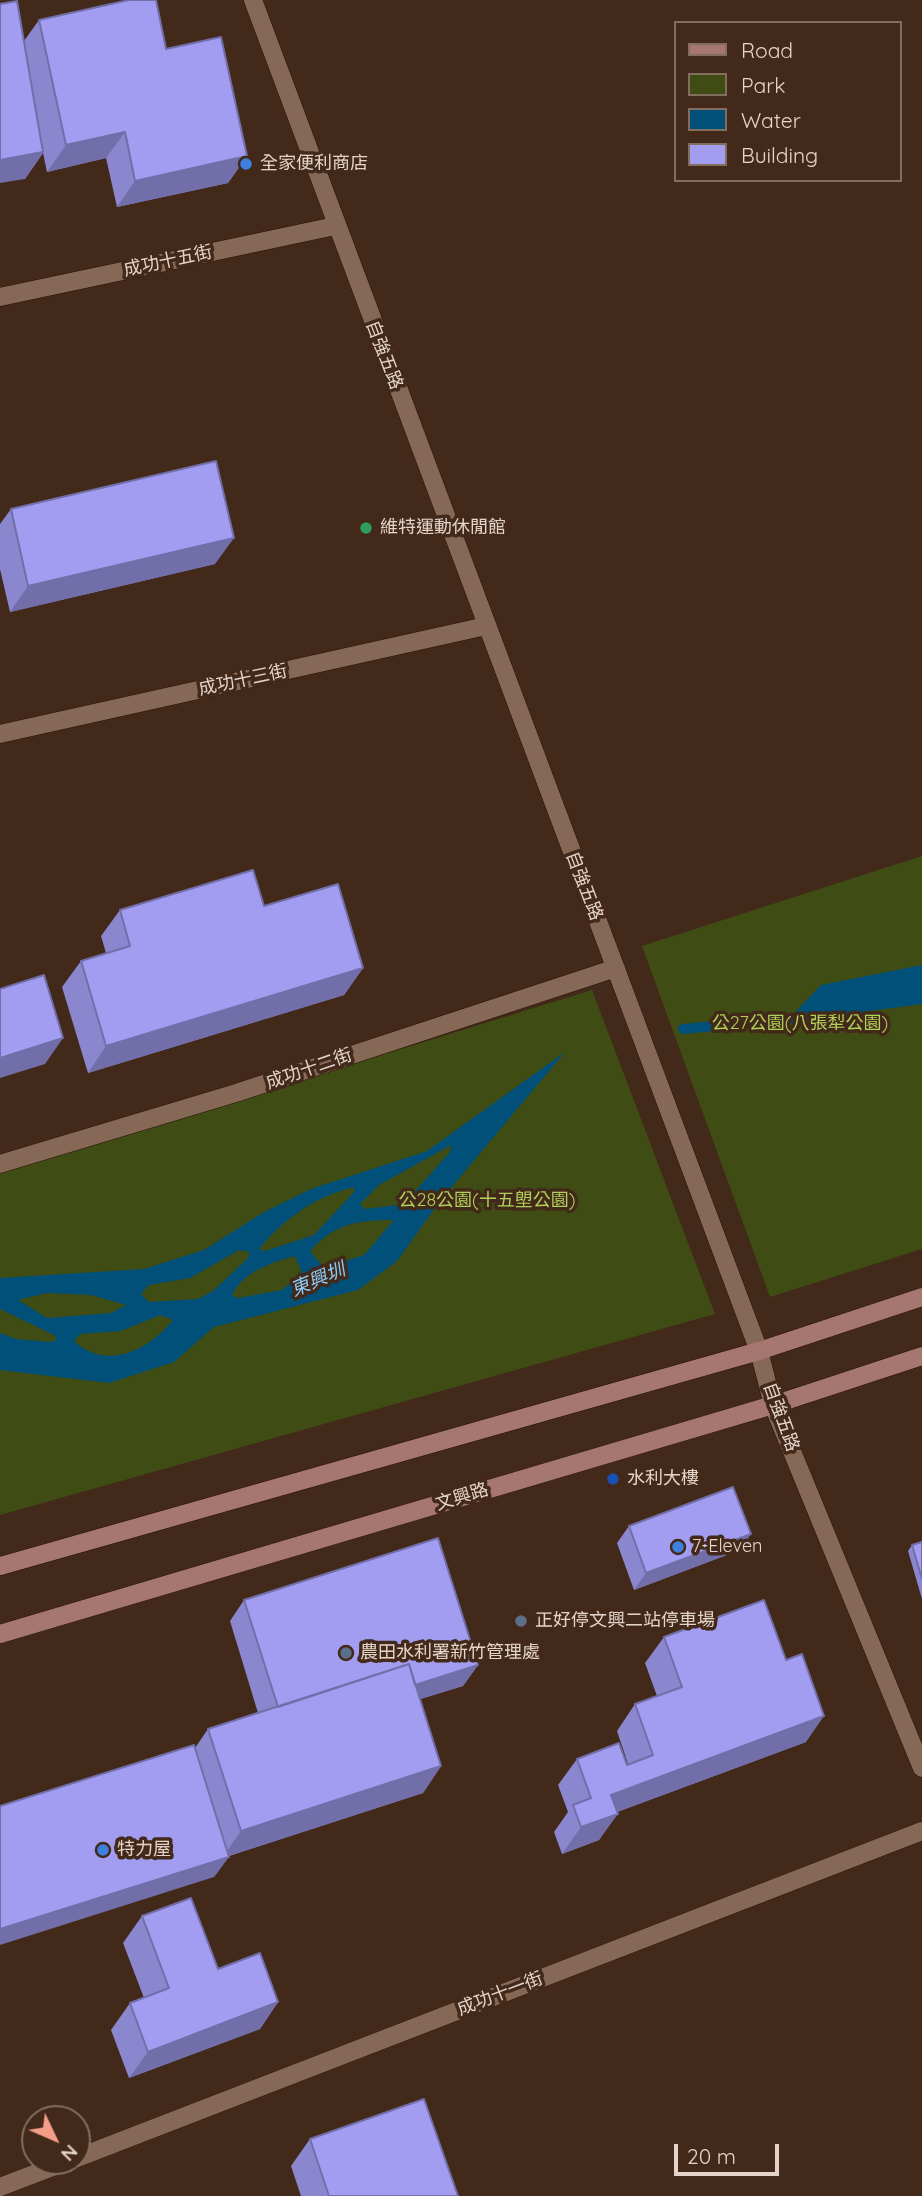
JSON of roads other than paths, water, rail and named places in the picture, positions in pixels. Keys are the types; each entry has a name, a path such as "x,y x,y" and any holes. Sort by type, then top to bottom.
{"street":[{"name":"自強五路","path":"253,0 335,226 760,1351 773,1405 922,1768"},
{"name":"成功十五街","path":"0,297 335,226"},
{"name":"成功十三街","path":"0,734 486,626"},
{"name":"成功十二街","path":"0,1164 236,1093 616,968"},
{"path":"0,1566 760,1351 922,1297"},
{"name":"文興路","path":"0,1634 773,1405 922,1356"},
{"name":"成功十一街","path":"91,2153 922,1831"},
{"path":"0,2187 31,2175"}],"water":[{"path":"922,965 922,1004 786,1022 821,985"},
{"path":"565,1052 440,1201 397,1261 358,1290 214,1327 174,1362 109,1383 0,1370 0,1333 16,1339 51,1342 55,1341 56,1336 0,1309 0,1278 144,1269 204,1250 264,1212 311,1189 427,1151","holes":["451,1145 450,1152 409,1198 398,1205 365,1209 360,1204 379,1185","354,1187 354,1192 314,1235 265,1251 259,1249 290,1218 326,1197","394,1220 364,1255 324,1268 310,1251 338,1229 370,1221","239,1250 250,1252 247,1259 213,1291 198,1299 149,1302 141,1294 149,1285 190,1278","295,1256 302,1273 282,1290 238,1298 232,1295 243,1280 277,1261","47,1293 91,1295 126,1305 111,1313 47,1318 18,1300","160,1315 173,1320 151,1341 139,1348 113,1356 86,1350 74,1341 80,1334 121,1331"]}],"waterway":[{"name":"東興圳","path":"683,1029 799,1018"}],"place":[{"name":"全家便利商店","path":"246,164"},
{"name":"維特運動休閒館","path":"366,528"},
{"name":"水利大樓","path":"613,1479"},
{"name":"7-Eleven","path":"678,1547"},
{"name":"正好停文興二站停車場","path":"521,1621"},
{"name":"農田水利署新竹管理處","path":"346,1653"},
{"name":"特力屋","path":"103,1850"}],"park label":[{"name":"公27公園(八張犁公園)","path":"800,1024"},
{"name":"公28公園(十五塱公園)","path":"487,1201"}]}
